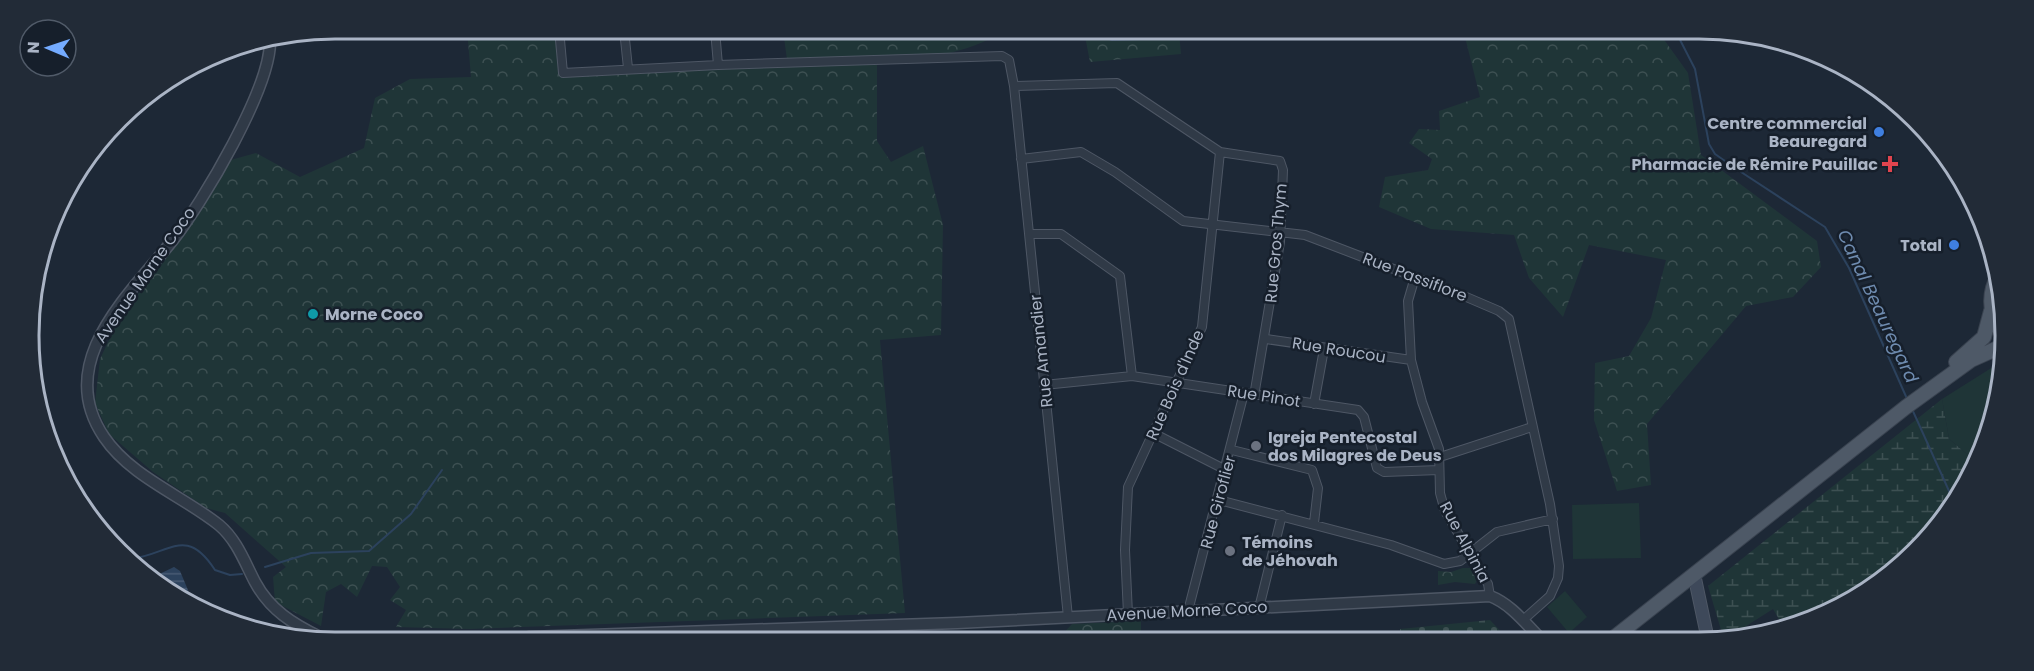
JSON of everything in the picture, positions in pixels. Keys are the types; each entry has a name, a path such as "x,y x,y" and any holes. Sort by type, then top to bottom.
{"main road":[{"path":"1930,389 1984,337 1991,311 1991,292"},
{"path":"1991,311 1994,318"},
{"path":"1621,632 1911,403 1971,360 1994,350"},
{"path":"1694,574 1706,632"}],"street":[{"name":"Rue Amandier","path":"560,39 563,73 628,68 1002,56 1012,66 1068,617"},
{"path":"625,39 628,68"},
{"path":"716,39 718,65"},
{"name":"Avenue Morne Coco","path":"269,47 266,71 260,87 211,180 174,238 139,280 102,331 93,350 88,373 88,396 94,420 105,439 147,477 222,527 237,546 256,585 279,614 308,630"},
{"name":"Rue Gros Thym","path":"1014,86 1117,83 1220,152 1280,161 1283,170 1281,233 1266,339 1254,396"},
{"name":"Rue Passiflore","path":"1022,159 1081,152 1115,172 1183,221 1305,235 1499,310 1509,319 1557,543 1558,578 1550,596 1523,620"},
{"name":"Rue Bois d'Inde","path":"1128,614 1128,487 1155,434 1202,327 1220,152"},
{"path":"1029,234 1061,234 1120,276 1132,376"},
{"name":"Rue Alpinia","path":"1415,277 1408,302 1412,360 1440,457 1440,493 1445,511 1488,584 1490,596"},
{"name":"Rue Roucou","path":"1266,339 1324,350 1412,360"},
{"path":"1314,404 1324,350"},
{"name":"Rue Pinot","path":"1044,386 1132,376 1358,410 1364,417 1377,468 1384,472 1439,470"},
{"name":"Rue Giroflier","path":"1188,611 1232,450 1244,393"},
{"path":"1440,457 1532,427"},
{"path":"1155,434 1226,470"},
{"path":"1232,450 1312,470 1318,488 1314,523"},
{"path":"1219,500 1391,544 1444,564 1460,561 1497,532 1553,519"},
{"path":"1259,608 1282,515"},
{"path":"1490,596 1498,599 1534,632"},
{"name":"Avenue Morne Coco","path":"664,632 1068,617 1490,596"}],"green space":[{"path":"468,39 555,39 560,74 788,67 784,39 989,39 959,51 877,63 877,141 891,162 923,146 943,225 941,335 880,340 905,613 470,629 396,627 406,610 390,600 400,587 387,567 372,566 357,597 341,584 326,592 321,626 275,602 273,577 286,567 225,513 206,508 153,472 109,434 95,403 100,359 118,321 191,223 227,161 256,153 300,177 364,148 375,98 410,79 471,77"},
{"path":"1086,39 1180,39 1181,54 1090,62"},
{"path":"1466,39 1664,39 1688,73 1701,155 1817,241 1821,267 1793,297 1746,306 1647,424 1651,485 1617,491 1594,420 1595,363 1629,356 1651,318 1666,260 1589,245 1563,317 1529,278 1514,235 1431,229 1379,207 1385,177 1428,170 1432,159 1409,143 1419,129 1440,130 1439,111 1480,97"},
{"path":"1993,367 1985,412 1969,456 1949,439 1942,399"},
{"path":"1942,399 1949,439 1969,456 1955,484 1934,516 1908,545 1879,571 1830,601 1794,616 1780,620 1773,609 1743,628 1721,631 1708,586"},
{"path":"1639,503 1641,558 1573,559 1572,505"},
{"path":"1473,568 1477,580 1475,584 1455,582 1438,585 1438,571 1451,572"},
{"path":"1565,591 1587,617 1568,632 1547,607"},
{"path":"1490,620 1501,632 1400,632 1400,629"},
{"path":"1141,621 1141,632 1065,632 1072,624"}],"water":[{"path":"174,567 180,571 189,593 171,582 159,574"}],"waterway":[{"name":"Canal Beauregard","path":"1680,39 1695,69 1709,144 1715,154 1825,227 1849,268 1908,401"},
{"name":"Canal Beauregard","path":"1912,409 1950,492"},
{"path":"265,567 311,553 369,551 411,514 442,470"},
{"path":"139,557 167,548 186,545 205,556 215,570 230,575 242,574"}],"place":[{"name":"Centre commercial Beauregard","path":"1879,132"},
{"name":"Pharmacie de Rémire Pauillac","path":"1890,164"},
{"name":"Total","path":"1954,245"},
{"name":"Morne Coco","path":"313,314"},
{"name":"Igreja Pentecostal dos Milagres de Deus","path":"1256,446"},
{"name":"Témoins de Jéhovah","path":"1230,551"}]}
